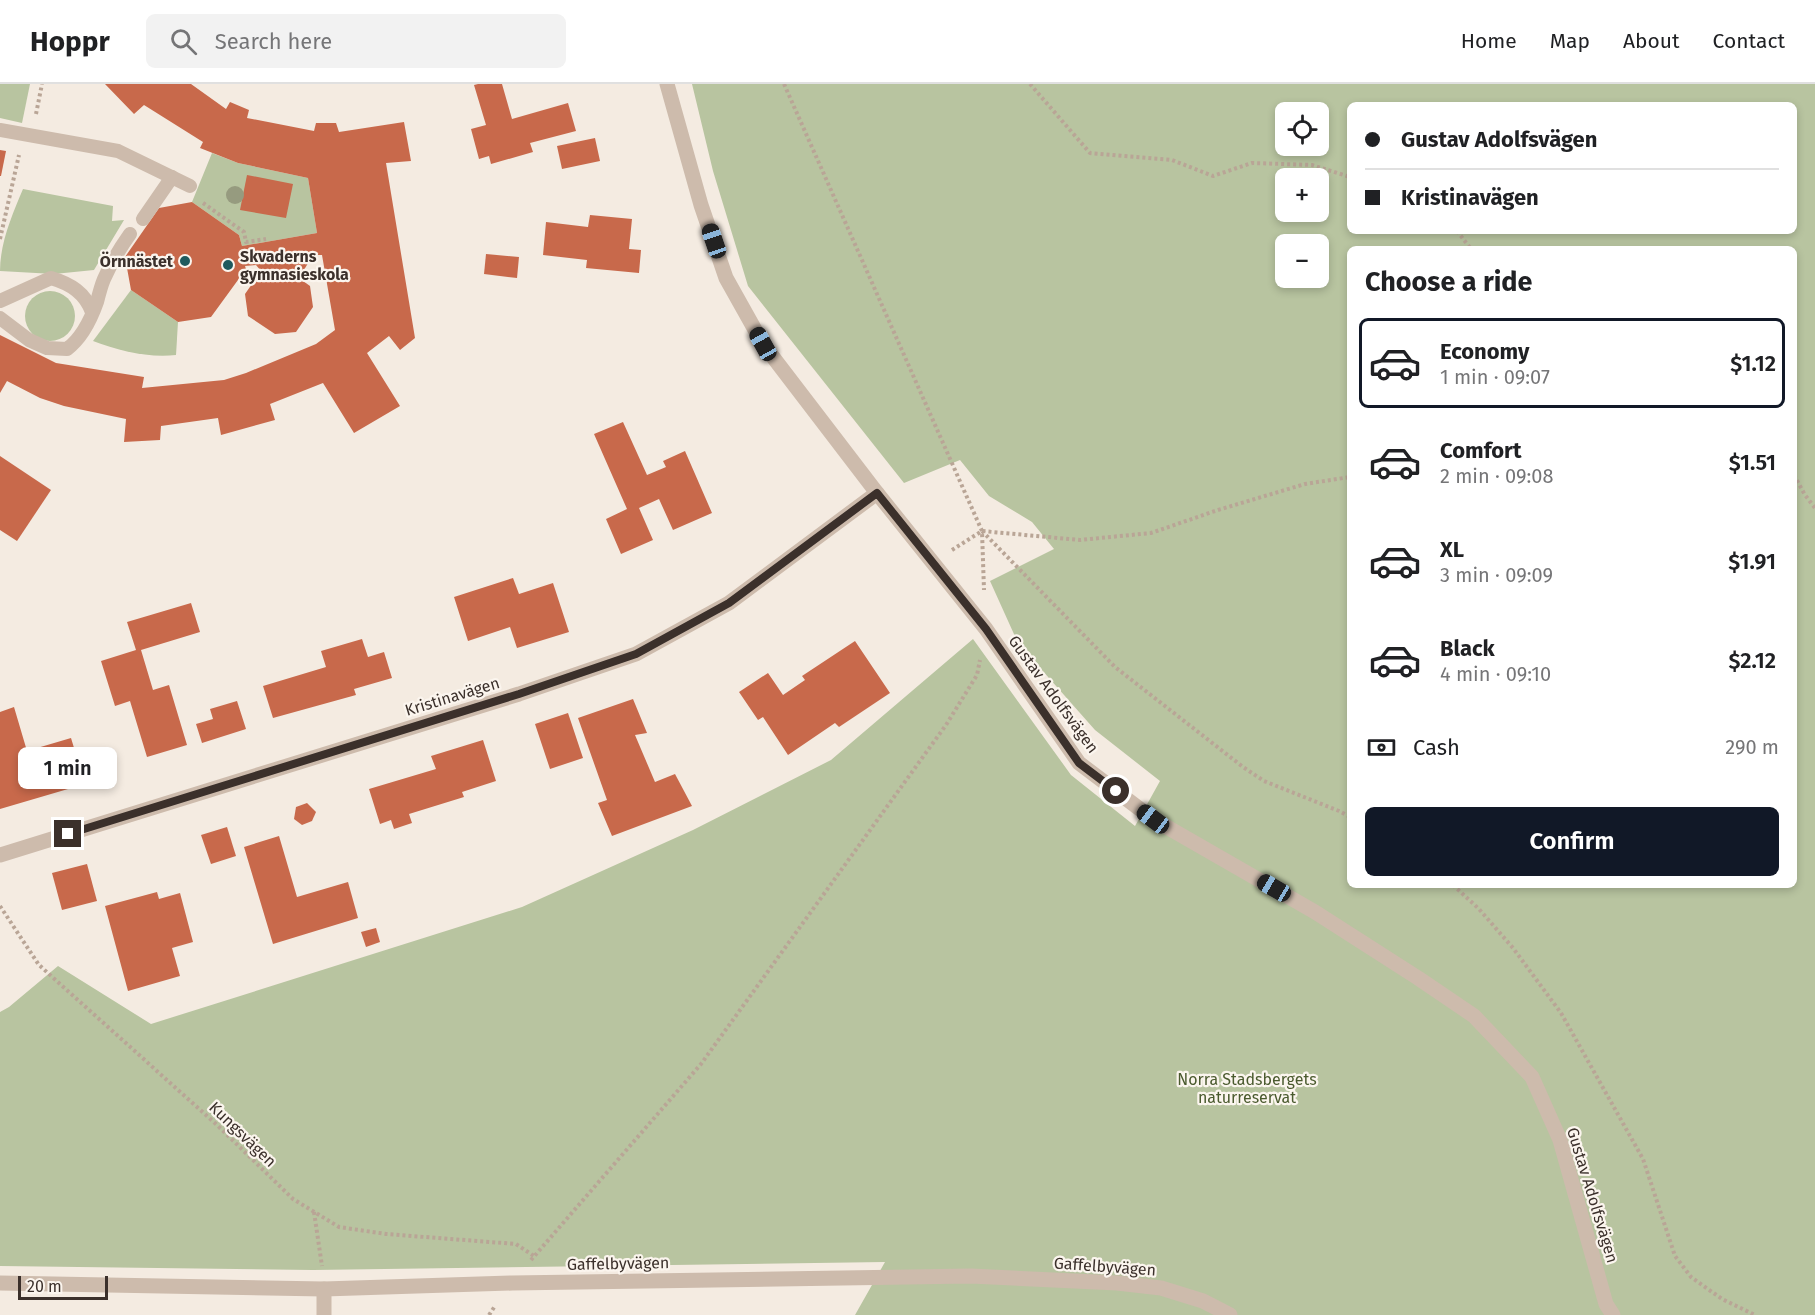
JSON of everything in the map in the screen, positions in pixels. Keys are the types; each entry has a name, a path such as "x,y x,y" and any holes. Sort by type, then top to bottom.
{"street":[{"name":"Gustav Adolfsvägen","path":"667,84 701,205 726,278 763,344 877,493 986,629 1079,763 1153,819 1315,912 1474,1016 1532,1077 1560,1140 1606,1304 1613,1315"},
{"name":"Kristinavägen","path":"0,855 519,694 636,654 729,603 877,493"},
{"name":"Gaffelbyvägen","path":"0,1283 324,1289 512,1282 982,1277 1117,1283 1161,1288 1203,1301 1230,1315"},
{"path":"324,1289 324,1315"}],"lane":[{"path":"0,129 118,151 190,186"},
{"path":"143,219 172,177"},
{"path":"0,318 29,340 47,348 67,350 76,343 92,312 102,282 130,234"},
{"path":"0,301 51,278 67,283 81,293 92,312"}],"path":[{"path":"0,238 42,84"},
{"path":"784,84 982,531 1115,667 1243,767 1264,781 1347,815"},
{"path":"1030,84 1090,153 1172,160 1213,176 1252,163 1312,165 1347,176"},
{"path":"190,186 194,197 244,232 246,242 266,239"},
{"path":"1459,234 1469,246"},
{"path":"933,563 982,531 1080,540 1151,533 1305,484 1347,477"},
{"path":"1797,481 1804,495 1815,508"},
{"path":"489,1315 512,1282 701,1064 946,725 977,675 986,629 982,531"},
{"path":"1456,888 1479,909 1513,948 1561,1013 1643,1158 1675,1256 1691,1277 1722,1299 1755,1315"},
{"name":"Kungsvägen","path":"0,906 39,965 217,1125 293,1199 339,1227 386,1234 516,1244 534,1256"},
{"path":"314,1211 324,1289"}],"green space":[{"path":"0,84 30,84 22,123 0,118"},
{"name":"Norra Stadsbergets naturreservat","path":"692,84 1815,84 1815,1315 855,1315 885,1262 313,1270 0,1266 0,1012 58,966 151,1024 522,907 693,830 831,760 973,639 1071,775 1135,826 1160,781 1095,730 1018,643 990,581 1054,549 1032,522 989,496 960,460 904,483 748,286 713,171"},
{"path":"212,153 238,163 308,178 317,233 242,246 239,235 192,202"},
{"path":"23,189 113,206 112,221 124,220 94,270 54,274 0,271 4,240"},
{"path":"131,290 178,322 176,355 134,353 93,341"},
{"path":"45,291 55,291 68,298 75,311 75,321 68,334 55,341 45,341 36,337 29,330 25,321 25,311 29,302 36,295"}],"building":[{"path":"105,84 191,84 226,109 230,102 249,110 247,118 314,131 316,123 336,123 339,132 404,122 411,161 386,163 415,338 400,350 389,336 367,353 400,406 354,433 323,383 270,404 275,420 221,435 218,418 161,426 160,440 124,442 126,419 64,406 40,398 7,381 0,393 0,335 56,363 144,377 142,388 224,380 316,344 335,330 322,255 313,255 299,278 310,286 313,307 296,332 275,334 248,316 245,294 261,271 256,265 245,266 246,269 211,317 178,322 131,290 125,257 159,208 192,202 239,235 242,246 317,233 308,178 238,163 200,148 203,142 144,105 134,114"},
{"path":"502,84 512,119 568,103 576,131 530,143 533,152 491,164 489,156 479,159 471,129 486,125 474,85"},
{"path":"595,138 600,161 562,169 557,146"},
{"path":"0,150 6,151 1,176 0,176"},
{"path":"247,175 293,184 286,218 240,210"},
{"path":"590,215 632,219 629,249 641,250 639,273 586,268 587,260 543,255 546,222 588,227"},
{"path":"486,254 519,257 517,278 484,274"},
{"path":"623,422 647,475 666,467 663,461 685,451 712,513 673,530 659,499 639,508 653,540 621,554 606,519 627,509 594,434"},
{"path":"0,456 51,490 17,541 0,530"},
{"path":"513,578 519,594 553,583 569,632 517,648 510,627 468,641 454,597"},
{"path":"191,603 200,632 141,650 153,690 169,685 187,745 147,757 130,701 115,706 101,661 136,650 127,622"},
{"path":"362,639 368,657 384,652 392,678 354,689 356,695 273,718 263,686 326,667 321,651"},
{"path":"855,641 890,693 839,727 835,723 788,755 763,717 758,720 739,692 768,673 783,695 805,680 802,676"},
{"path":"633,699 647,733 635,735 655,782 675,774 692,806 612,836 598,803 607,800 578,718"},
{"path":"237,701 246,729 202,743 196,724 213,719 210,709"},
{"path":"14,707 27,751 71,738 85,784 0,809 0,712"},
{"path":"568,713 583,758 550,769 535,724"},
{"path":"483,740 496,781 462,792 464,797 409,814 412,823 394,829 391,820 380,824 369,789 436,769 431,756"},
{"path":"307,803 316,812 312,821 302,825 294,819 296,807"},
{"path":"227,827 236,856 211,864 201,835"},
{"path":"279,836 297,897 348,882 358,918 273,944 244,847"},
{"path":"87,864 97,901 62,910 52,873"},
{"path":"157,892 159,899 180,893 193,942 172,948 180,976 128,991 105,906"},
{"path":"376,928 380,942 366,947 361,932"}],"place":[{"name":"Örnnästet","path":"185,261"},
{"name":"Skvaderns gymnasieskola","path":"228,265"}],"route":[{"path":"68,834 519,694 636,654 729,603 877,493 986,629 1079,763 1116,791"}]}
